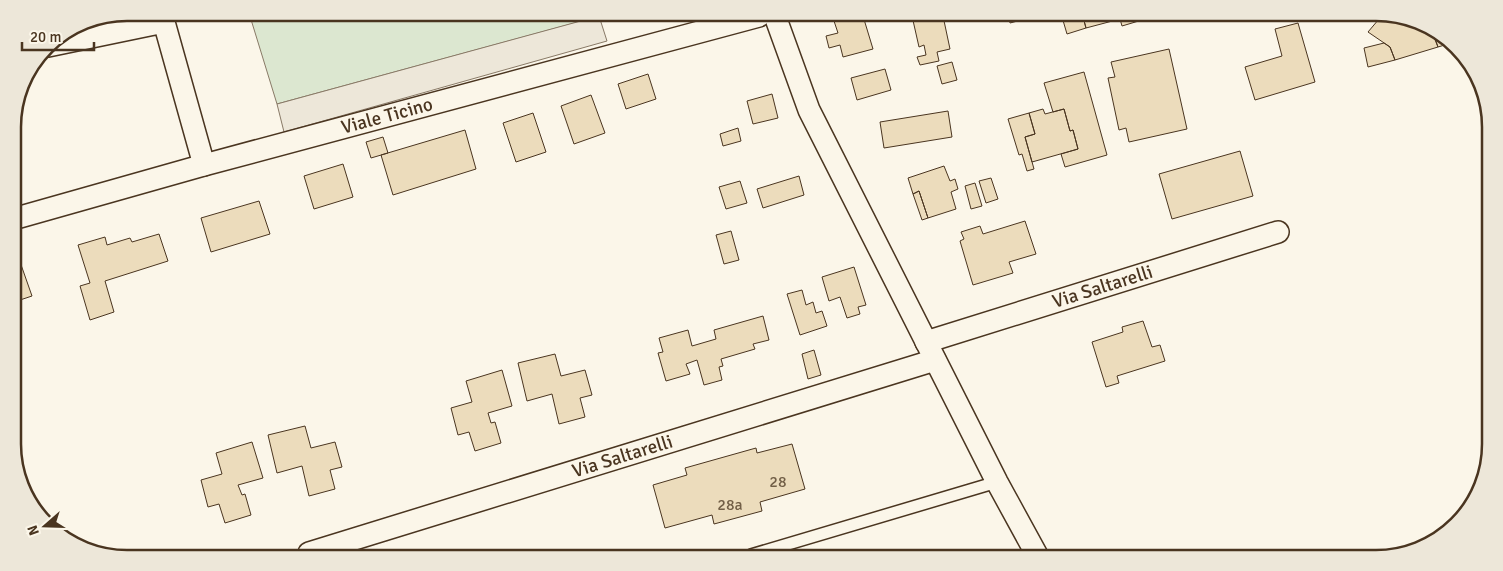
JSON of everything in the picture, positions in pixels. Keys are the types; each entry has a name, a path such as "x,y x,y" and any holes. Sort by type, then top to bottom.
{"street":[{"name":"Viale Ticino","path":"21,217 204,165 740,21"},
{"path":"777,21 809,110 997,482 1034,550"},
{"path":"62,43 164,22 204,165"},
{"name":"Via Saltarelli","path":"318,550 931,351 1278,232"}],"lane":[{"path":"768,550 997,482"}],"green space":[{"path":"251,21 582,21 277,104"}],"shaded area":[{"path":"581,21 601,21 607,41 284,132 277,104"}],"building":[{"path":"834,21 865,21 873,49 843,57 840,45 829,48 826,36 838,33"},
{"path":"913,21 944,21 950,49 937,52 939,61 920,65 917,57 926,55 924,45 919,47"},
{"path":"1063,21 1084,21 1086,28 1067,34"},
{"path":"1084,21 1112,21 1086,28"},
{"path":"1121,21 1139,21 1122,26"},
{"path":"1377,21 1397,23 1423,32 1435,39 1438,47 1395,60 1390,47 1368,32"},
{"path":"1298,23 1315,82 1255,100 1245,67 1282,56 1275,29"},
{"path":"1435,39 1443,45 1438,47"},
{"path":"1384,43 1390,47 1395,60 1368,67 1364,48"},
{"path":"1169,49 1187,129 1129,142 1126,128 1119,130 1108,78 1115,77 1111,62"},
{"path":"952,62 957,80 942,84 937,66"},
{"path":"885,69 891,90 857,100 851,78"},
{"path":"1084,72 1107,155 1065,167 1061,154 1078,149 1073,130 1070,131 1064,109 1053,112 1044,83"},
{"path":"648,74 656,99 626,109 618,84"},
{"path":"772,94 778,118 753,124 747,101"},
{"path":"591,95 605,133 574,144 561,106"},
{"path":"1043,109 1045,114 1064,109 1070,131 1073,130 1078,149 1032,162 1025,137 1035,134 1029,113"},
{"path":"948,111 952,137 884,148 880,122"},
{"path":"533,113 546,152 516,162 503,123"},
{"path":"1029,113 1035,134 1025,137 1034,169 1027,171 1022,154 1019,155 1008,119"},
{"path":"738,128 741,141 723,146 720,134"},
{"path":"465,130 476,169 393,195 381,155"},
{"path":"383,137 388,153 371,158 366,142"},
{"path":"1240,151 1253,196 1172,219 1159,174"},
{"path":"343,164 353,197 314,209 304,176"},
{"path":"944,166 950,181 955,179 958,189 951,192 956,209 928,218 919,191 913,194 908,178"},
{"path":"799,176 804,195 763,208 757,189"},
{"path":"991,178 998,199 986,203 979,181"},
{"path":"740,181 747,203 726,209 719,187"},
{"path":"975,183 982,206 971,209 965,186"},
{"path":"919,191 928,218 922,220 913,194"},
{"path":"259,201 270,234 211,252 201,218"},
{"path":"1025,221 1036,254 1009,262 1013,273 973,285 960,241 964,239 961,232 980,226 983,234"},
{"path":"731,231 739,260 724,264 716,235"},
{"path":"159,234 168,261 105,281 114,312 90,320 80,286 90,283 78,245 105,237 107,245 130,238 132,242"},
{"path":"21,265 32,296 21,300"},
{"path":"854,267 866,305 858,307 860,314 847,318 840,297 829,301 822,277"},
{"path":"802,290 806,305 813,302 816,313 822,311 827,326 800,335 787,294"},
{"path":"763,316 769,340 753,344 755,349 721,359 723,366 719,367 722,380 704,385 697,360 686,364 690,374 666,381 658,353 663,352 659,338 688,330 692,346 716,339 714,330"},
{"path":"1143,321 1152,347 1160,345 1165,361 1117,376 1119,383 1106,387 1092,342 1123,332 1122,327"},
{"path":"814,350 821,375 808,379 802,354"},
{"path":"555,354 561,376 585,370 592,395 580,398 585,417 559,424 552,394 527,401 518,363"},
{"path":"502,370 512,406 488,413 491,423 495,422 501,443 475,451 469,432 458,435 451,408 472,402 466,381"},
{"path":"305,426 311,448 335,442 342,467 330,470 335,489 309,496 302,466 277,473 268,435"},
{"path":"252,442 263,478 238,485 242,495 245,494 251,515 225,523 219,504 208,507 201,480 222,474 216,453"},
{"path":"792,444 805,489 760,502 762,511 714,524 712,515 665,528 653,485 687,475 685,468 756,448 757,453"}]}
